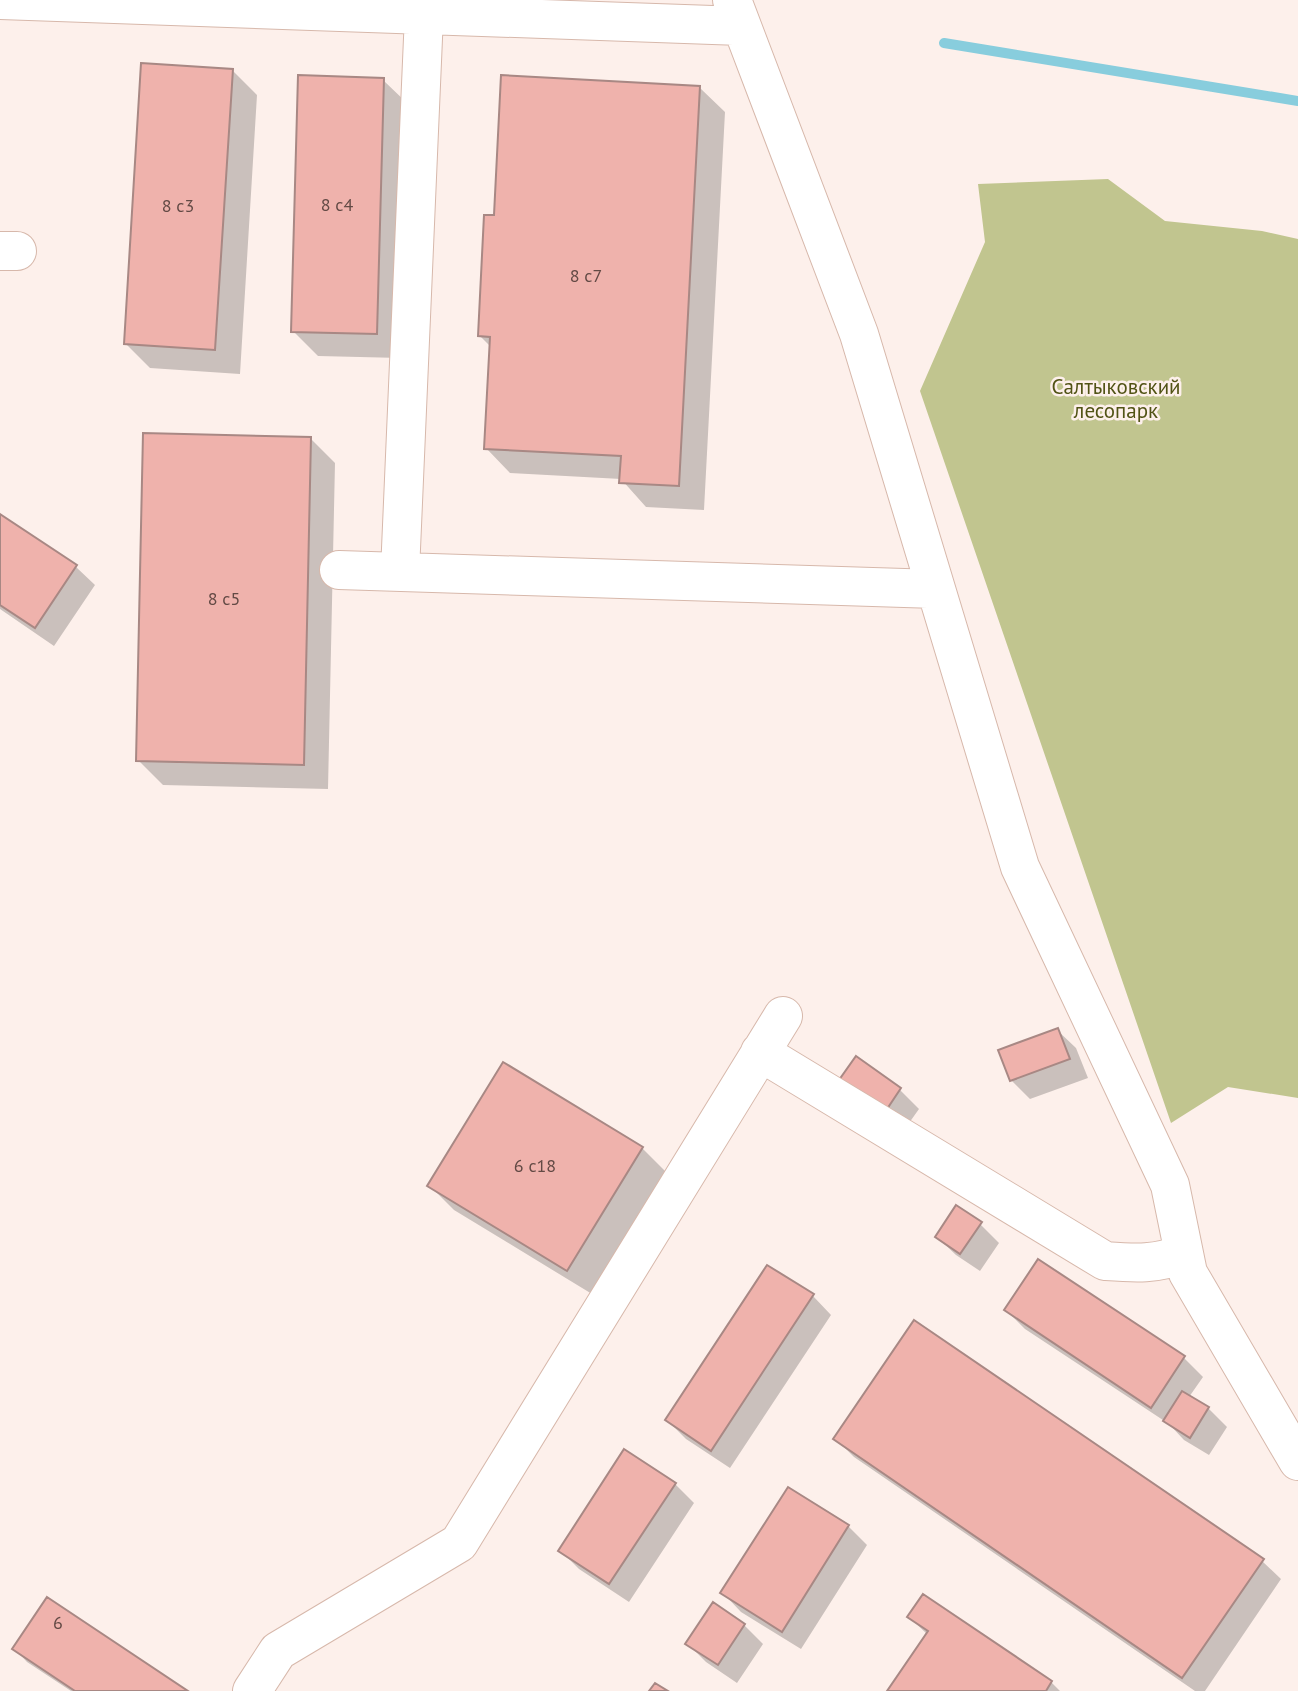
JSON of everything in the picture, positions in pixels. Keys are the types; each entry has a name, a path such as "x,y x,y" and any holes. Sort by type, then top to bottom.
{"lane":[{"path":"0,1 425,15 737,13 859,334 1020,867 1170,1185 1188,1273 1298,1461"},
{"path":"400,572 425,15"},
{"path":"339,570 936,589"},
{"path":"252,1691 278,1650 458,1543 783,1016"},
{"path":"760,1052 1105,1261 1139,1264 1169,1260 1183,1253"}],"green space":[{"name":"Салтыковский лесопарк","path":"1108,179 1165,221 1262,231 1298,239 1298,1098 1228,1087 1171,1123 920,391 985,242 978,184"}],"building":[{"path":"141,63 233,69 215,350 124,344"},
{"path":"298,75 384,78 377,334 291,332"},
{"path":"501,75 700,86 679,486 619,483 621,456 484,449 490,337 478,336 484,215 494,215"},
{"path":"143,433 311,437 304,765 136,761"},
{"path":"0,514 77,565 35,628 0,605"},
{"path":"1058,1028 1070,1059 1010,1081 998,1050"},
{"path":"856,1056 901,1088 885,1112 839,1080"},
{"path":"503,1062 643,1147 567,1271 427,1186"},
{"path":"956,1205 982,1222 960,1254 935,1237"},
{"path":"1038,1259 1185,1356 1151,1408 1004,1310"},
{"path":"767,1265 814,1294 711,1451 665,1420"},
{"path":"914,1320 1264,1559 1182,1678 833,1439"},
{"path":"1182,1391 1209,1407 1190,1438 1163,1421"},
{"path":"624,1449 676,1483 609,1584 558,1551"},
{"path":"788,1487 849,1525 782,1632 720,1593"},
{"path":"923,1594 1052,1681 1046,1691 887,1691 928,1631 907,1617"},
{"path":"47,1597 188,1691 75,1691 12,1649"},
{"path":"713,1602 745,1624 718,1665 685,1644"},
{"path":"655,1683 668,1691 649,1691"}],"waterway":[{"path":"944,43 1298,101"}]}
